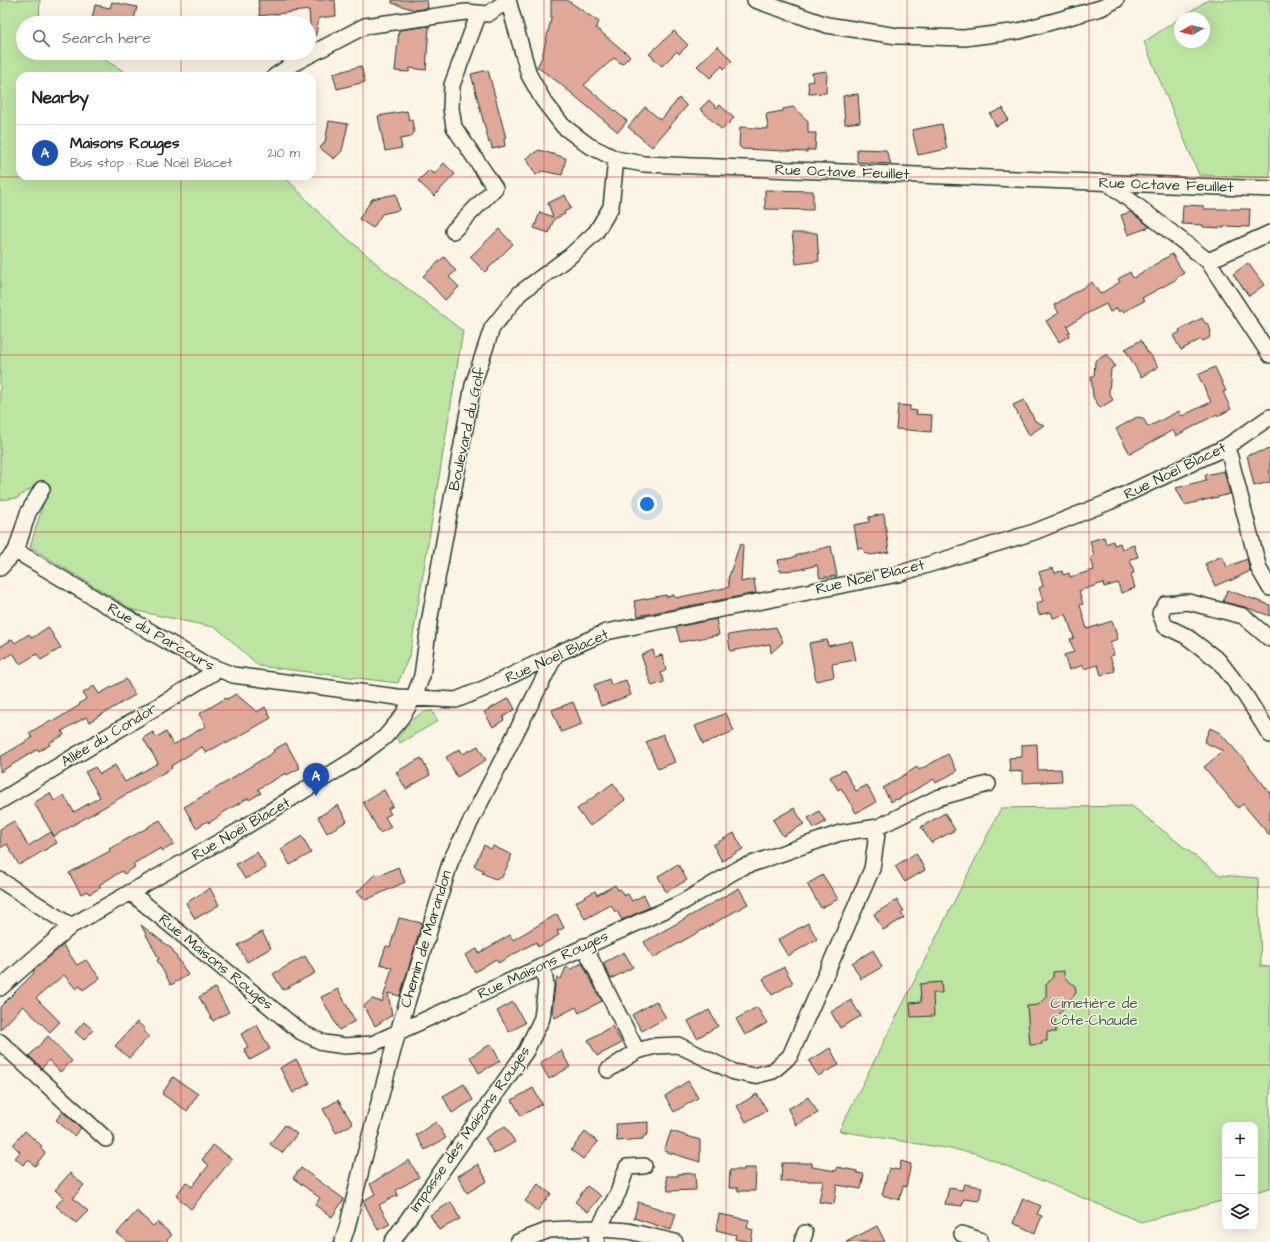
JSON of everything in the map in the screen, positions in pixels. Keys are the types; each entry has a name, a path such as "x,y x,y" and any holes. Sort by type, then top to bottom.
{"street":[{"path":"316,52 365,26 466,12 488,14 508,0"},
{"name":"Rue Octave Feuillet","path":"508,0 529,75 543,100 563,126 588,145 616,159 652,164 1270,189"},
{"path":"755,0 828,25 897,36 964,38 1019,31 1101,8 1116,0"},
{"path":"453,231 495,188 454,127 451,108 452,85 479,13"},
{"path":"281,72 300,60"},
{"name":"Boulevard du Golf","path":"413,698 422,676 430,617 474,385 492,328 520,293 570,256 596,232 611,207 616,159"},
{"path":"1108,183 1208,261 1270,355"},
{"path":"1208,261 1270,233"},
{"name":"Rue Noël Blacet","path":"0,988 71,926 240,830 355,759 385,737 402,718 413,698 456,700 484,689 556,654 606,632 898,574 1034,532 1109,502 1226,447 1270,417"},
{"path":"1226,447 1230,457 1259,569 1270,588"},
{"path":"0,568 16,551 28,513 42,489"},
{"name":"Rue du Parcours","path":"16,551 203,664 218,670 233,675 397,698 413,698"},
{"path":"1270,639 1243,616 1188,602 1166,604 1160,613 1165,626 1186,636 1219,661 1245,695 1270,735"},
{"name":"Chemin de Marandon","path":"342,1242 347,1228 365,1154 398,1032 451,860 556,654"},
{"name":"Allée du Condor","path":"0,801 218,670"},
{"name":"Rue Maisons Rouges","path":"130,892 301,1032 324,1043 345,1046 372,1044 683,902 740,868 840,833 878,827 937,798 988,784"},
{"path":"608,1070 637,1051 655,1046 678,1045 734,1072 754,1076 772,1071 790,1056 872,869 878,827"},
{"path":"0,880 71,926"},
{"path":"584,946 637,1051"},
{"name":"Impasse des Maisons Rouges","path":"392,1242 526,1051 542,1018 546,985 544,965"},
{"path":"0,1042 106,1139"},
{"path":"597,1235 618,1193 627,1167 644,1166"},
{"path":"518,1242 549,1230 588,1228 597,1235 628,1231 675,1242"},
{"path":"962,1234 980,1240 980,1242"}],"green space":[{"path":"0,0 40,0 39,16 16,16 16,60 105,60 125,72 16,72 16,180 288,180 326,220 390,275 463,331 410,654 398,683 259,666 217,628 133,610 30,547 46,495 38,484 17,498 0,500"},
{"path":"1208,0 1270,0 1270,178 1199,175 1144,42 1174,22 1174,48 1210,48 1210,12 1189,12"},
{"path":"432,711 438,721 400,743 397,739 412,720 421,714"},
{"name":"Cimetière de Côte-Chaude","path":"1132,806 1219,875 1258,878 1261,966 1270,967 1270,1188 1258,1191 1258,1122 1222,1122 1222,1201 1141,1222 975,1153 839,1131 1001,808"}],"building":[{"path":"258,0 335,0 336,16 319,18 316,34 316,16 309,16 309,10 260,16"},
{"path":"392,0 427,0 428,8 415,10 392,3"},
{"path":"551,0 567,0 599,22 596,28 630,56 622,64 614,58 584,85 627,121 618,132 558,82 537,67 542,57 551,19"},
{"path":"112,2 137,7 135,16 93,16 95,5 110,8"},
{"path":"429,26 426,70 410,68 409,72 395,71 399,30"},
{"path":"674,31 688,45 679,54 677,51 662,66 649,54"},
{"path":"718,46 732,61 724,69 722,66 710,78 697,66"},
{"path":"361,66 365,82 337,89 333,74"},
{"path":"488,70 506,138 504,139 505,146 492,149 491,142 489,143 471,74"},
{"path":"827,71 826,93 809,94 808,82 813,81 812,73"},
{"path":"858,94 860,122 845,124 843,96"},
{"path":"679,98 687,106 652,147 628,127 645,107 661,120"},
{"path":"709,100 717,108 720,105 734,118 722,130 700,109"},
{"path":"793,107 808,121 808,133 816,133 815,150 807,150 807,152 742,149 739,146 740,127 768,129 766,114 783,111 783,109"},
{"path":"1003,108 1008,120 996,126 990,114"},
{"path":"407,111 409,120 412,119 414,132 411,137 400,139 402,148 385,151 378,116"},
{"path":"329,121 348,124 342,151 334,159 320,148 325,142"},
{"path":"942,124 947,149 918,155 912,130"},
{"path":"857,149 886,150 891,164 857,162"},
{"path":"539,150 566,158 562,175 542,171 536,175 526,158"},
{"path":"444,163 455,174 434,196 418,181 429,170 434,174"},
{"path":"765,190 813,191 813,210 765,209"},
{"path":"396,194 399,210 382,214 373,228 359,219 372,199"},
{"path":"565,195 571,208 564,212 565,214 554,219 549,233 534,228 540,212 553,217 548,203"},
{"path":"1183,205 1204,206 1204,209 1250,209 1249,227 1224,226 1224,228 1182,224"},
{"path":"1131,212 1150,227 1128,235 1121,215"},
{"path":"499,229 513,244 485,272 470,257"},
{"path":"792,233 817,233 819,261 796,264"},
{"path":"1172,254 1184,273 1176,278 1177,279 1142,298 1144,301 1123,312 1122,310 1119,312 1117,308 1110,312 1106,304 1090,312 1067,326 1070,332 1068,333 1069,336 1059,342 1046,321 1059,313 1054,305 1092,282 1100,294 1120,282 1118,279 1130,272 1133,278"},
{"path":"444,257 456,271 449,277 459,287 445,300 423,276"},
{"path":"1248,263 1264,285 1249,296 1233,274"},
{"path":"1202,318 1205,323 1208,324 1211,331 1209,338 1203,341 1201,339 1181,350 1173,336 1180,332 1179,330"},
{"path":"1141,340 1149,355 1150,354 1158,367 1141,377 1125,349"},
{"path":"1107,354 1115,366 1111,369 1109,393 1113,400 1100,408 1093,397 1091,376 1094,376 1095,361"},
{"path":"1215,367 1226,391 1223,392 1231,409 1218,416 1217,414 1176,436 1173,430 1130,454 1116,429 1137,417 1143,418 1148,427 1179,411 1182,416 1211,402 1198,375"},
{"path":"1024,400 1035,421 1044,425 1029,435 1013,405"},
{"path":"898,405 910,406 910,410 917,411 916,414 932,415 931,432 896,429"},
{"path":"1270,449 1270,482 1254,486 1247,455"},
{"path":"1224,471 1230,494 1185,505 1176,488 1206,480 1205,475"},
{"path":"884,514 889,552 871,555 865,553 862,548 858,549 854,525 869,522 869,517"},
{"path":"1104,537 1106,544 1113,541 1114,545 1120,543 1122,549 1134,545 1138,557 1130,559 1134,573 1131,574 1135,588 1121,593 1118,583 1104,587 1103,583 1079,591 1083,604 1080,605 1087,629 1112,621 1118,639 1110,642 1114,655 1110,656 1115,671 1101,675 1098,665 1084,669 1083,665 1069,670 1064,655 1074,652 1070,639 1074,638 1066,614 1053,618 1051,612 1039,615 1036,603 1043,601 1039,588 1043,586 1039,572 1053,568 1055,573 1062,571 1063,575 1069,573 1070,577 1094,570 1091,557 1094,556 1090,541"},
{"path":"740,544 743,545 741,582 754,579 756,593 638,616 634,601 666,595 666,597 674,595 675,598 729,587 728,579"},
{"path":"831,546 837,576 820,578 817,565 798,570 780,571 778,560 791,558 800,554"},
{"path":"1222,556 1227,567 1247,559 1250,571 1230,581 1231,579 1215,586 1205,564"},
{"path":"1227,590 1270,605 1270,616 1245,607 1223,602"},
{"path":"716,619 719,635 680,642 676,627"},
{"path":"48,627 61,648 41,660 37,654 20,664 13,653 0,661 0,647 12,639 15,643 29,634 32,638"},
{"path":"776,627 783,642 771,653 770,644 730,651 728,635"},
{"path":"827,640 828,646 852,641 856,660 832,664 834,677 816,681 809,643"},
{"path":"653,650 655,657 662,655 666,670 661,673 664,682 652,686 641,655"},
{"path":"126,679 135,695 89,722 86,717 62,731 64,735 49,743 50,745 39,751 38,749 0,772 0,757 32,738 29,733 51,720 52,722 80,705 79,704 86,699 83,693 94,686 99,694"},
{"path":"609,679 611,685 626,680 631,695 601,706 594,685"},
{"path":"236,694 257,712 265,707 271,718 226,744 225,742 206,753 202,747 171,766 172,768 54,836 34,803 50,793 54,801 64,795 74,812 100,797 85,772 95,767 100,774 115,765 125,782 158,763 143,738 153,732 156,737 166,732 173,745 206,726 199,714 226,698 227,699"},
{"path":"509,698 515,709 503,717 504,720 493,727 484,712"},
{"path":"573,702 582,724 561,732 552,710"},
{"path":"726,713 734,731 703,744 695,726"},
{"path":"1210,728 1220,733 1246,762 1270,793 1270,836 1243,804 1238,808 1204,767 1223,751 1204,742"},
{"path":"663,734 675,762 658,769 646,742"},
{"path":"286,743 300,768 287,775 286,773 258,789 261,793 249,800 248,798 209,823 208,821 196,828 184,807 235,777 274,752 273,750"},
{"path":"1037,744 1038,770 1061,769 1062,781 1023,783 1023,771 1010,772 1009,758 1022,757 1022,745"},
{"path":"478,746 486,760 457,777 446,757 460,749 463,754"},
{"path":"948,754 957,771 936,783 934,779 891,802 883,788 917,767 919,770"},
{"path":"421,758 430,775 406,789 396,772"},
{"path":"844,770 856,791 867,785 876,802 856,813 841,788 838,790 830,777"},
{"path":"613,783 625,800 590,826 577,809"},
{"path":"384,790 393,806 388,809 391,814 385,817 391,827 380,833 363,802"},
{"path":"338,805 347,821 327,833 318,817"},
{"path":"794,808 804,824 783,836 773,820"},
{"path":"819,811 826,822 814,828 808,818"},
{"path":"945,813 955,830 931,843 921,827"},
{"path":"160,820 174,844 163,851 161,848 133,864 135,867 124,874 122,871 99,885 100,888 89,894 87,891 81,894 69,873 110,851 109,849"},
{"path":"14,821 28,846 51,832 57,843 19,865 7,844 0,848 0,829"},
{"path":"734,833 743,849 722,861 713,845"},
{"path":"302,836 311,853 290,865 281,849"},
{"path":"484,845 491,849 493,846 512,855 501,879 499,877 497,880 482,873 483,870 474,866"},
{"path":"257,852 266,868 245,879 236,864"},
{"path":"916,853 925,870 905,882 895,866"},
{"path":"678,864 687,880 666,892 658,876"},
{"path":"398,867 405,882 366,900 357,892 374,875 383,874"},
{"path":"823,875 838,899 821,908 807,884"},
{"path":"615,885 618,890 620,889 624,896 628,894 632,901 644,895 650,907 622,920 617,911 615,912 611,905 585,919 576,902 595,891 597,895"},
{"path":"210,888 219,905 195,919 186,903"},
{"path":"739,888 748,904 653,958 644,942"},
{"path":"897,900 904,911 901,913 904,918 883,930 874,914"},
{"path":"557,914 564,928 557,931 559,935 538,947 536,942 498,963 496,959 475,972 465,955 477,949 479,953 510,935 513,940"},
{"path":"399,918 422,923 400,996 388,993 392,1015 375,1026 364,1006 372,999 382,1002 392,968 380,964 386,946 390,947"},
{"path":"808,923 817,939 788,956 778,940"},
{"path":"141,925 172,949 188,975 171,985 157,960 159,959"},
{"path":"262,932 271,948 247,962 238,945"},
{"path":"63,945 77,965 86,960 100,978 83,990 80,986 76,989 64,975 36,998 60,1022 50,1032 23,1006 0,1030 0,1007 34,973 33,971"},
{"path":"873,950 882,967 861,979 852,963"},
{"path":"624,952 633,967 611,979 603,963"},
{"path":"305,956 315,973 283,990 273,974"},
{"path":"582,963 602,1001 579,1013 576,1007 555,1018 552,1011 557,977 561,979 566,967 571,969"},
{"path":"784,967 793,983 772,995 763,979"},
{"path":"1064,971 1064,977 1075,986 1076,993 1055,1018 1056,1032 1047,1032 1047,1041 1042,1041 1042,1044 1030,1045 1027,1006 1038,1005 1046,997 1046,985 1053,977 1053,972"},
{"path":"941,982 942,993 933,993 934,1016 911,1017 910,1003 921,1002 920,984"},
{"path":"215,988 229,1012 213,1021 199,997"},
{"path":"338,989 355,1021 339,1030 321,997"},
{"path":"851,1000 861,1016 840,1028 831,1012"},
{"path":"656,1001 666,1018 642,1031 632,1015"},
{"path":"513,1002 525,1023 509,1032 497,1011"},
{"path":"757,1007 767,1023 745,1035 736,1019"},
{"path":"709,1010 718,1026 697,1038 688,1021"},
{"path":"84,1022 93,1030 84,1040 75,1032"},
{"path":"137,1022 145,1029 143,1031 149,1036 129,1058 115,1046"},
{"path":"257,1025 270,1049 250,1060 244,1049 248,1047 241,1034"},
{"path":"612,1026 622,1043 597,1056 588,1040"},
{"path":"48,1036 72,1061 60,1072 49,1060 42,1068 29,1056"},
{"path":"491,1044 500,1061 479,1073 470,1057"},
{"path":"830,1048 839,1065 818,1076 809,1061"},
{"path":"561,1050 570,1067 549,1079 540,1063"},
{"path":"296,1059 310,1083 293,1093 280,1068"},
{"path":"173,1077 198,1094 187,1111 162,1094"},
{"path":"688,1081 698,1098 674,1112 665,1096"},
{"path":"464,1084 473,1100 452,1113 443,1096"},
{"path":"533,1088 542,1104 521,1116 512,1100"},
{"path":"757,1094 767,1110 746,1122 737,1106"},
{"path":"808,1097 818,1113 796,1125 788,1109"},
{"path":"338,1100 353,1124 336,1133 323,1109"},
{"path":"63,1112 81,1128 74,1136 56,1120"},
{"path":"436,1122 446,1138 425,1150 416,1135"},
{"path":"648,1122 648,1134 643,1137 643,1139 617,1141 616,1124"},
{"path":"285,1125 297,1134 282,1153 270,1144"},
{"path":"505,1126 515,1142 494,1154 485,1138"},
{"path":"25,1131 42,1146 40,1148 45,1153 35,1166 28,1160 23,1165 15,1158 20,1152 13,1145"},
{"path":"671,1131 700,1140 700,1162 664,1151"},
{"path":"585,1132 598,1142 583,1159 571,1150"},
{"path":"213,1145 232,1159 191,1209 176,1196 186,1182 192,1187 209,1165 202,1160"},
{"path":"409,1160 419,1177 396,1190 398,1195 379,1205 390,1224 378,1230 363,1201 375,1194 370,1184"},
{"path":"901,1161 911,1164 906,1187 903,1186 899,1200 882,1195 889,1168 899,1170"},
{"path":"782,1163 812,1163 812,1167 836,1171 837,1167 857,1171 857,1173 864,1174 861,1189 837,1185 834,1204 819,1202 823,1181 781,1181"},
{"path":"478,1164 487,1181 467,1193 458,1176"},
{"path":"301,1168 344,1199 332,1217 315,1205 320,1198 293,1178"},
{"path":"744,1168 756,1168 755,1191 738,1191 738,1188 729,1188 730,1170 744,1170"},
{"path":"70,1173 84,1185 73,1198 88,1211 76,1223 56,1206 64,1197 55,1190"},
{"path":"695,1173 696,1190 668,1191 666,1176 678,1176 678,1174"},
{"path":"538,1184 551,1194 537,1211 525,1201"},
{"path":"964,1184 982,1187 979,1201 964,1199 962,1206 945,1204 949,1188 962,1190"},
{"path":"587,1186 601,1196 588,1212 575,1202"},
{"path":"1023,1198 1041,1206 1037,1214 1042,1216 1035,1233 1013,1223"},
{"path":"451,1202 460,1219 439,1230 430,1215"},
{"path":"638,1202 676,1214 671,1230 634,1218"},
{"path":"137,1211 153,1226 157,1222 172,1235 165,1242 128,1242 117,1233"},
{"path":"719,1214 749,1220 747,1228 753,1230 751,1242 735,1239 736,1235 716,1230"},
{"path":"877,1226 885,1242 846,1242"}],"place":[{"name":"Maisons Rouges","path":"316,796"}]}
